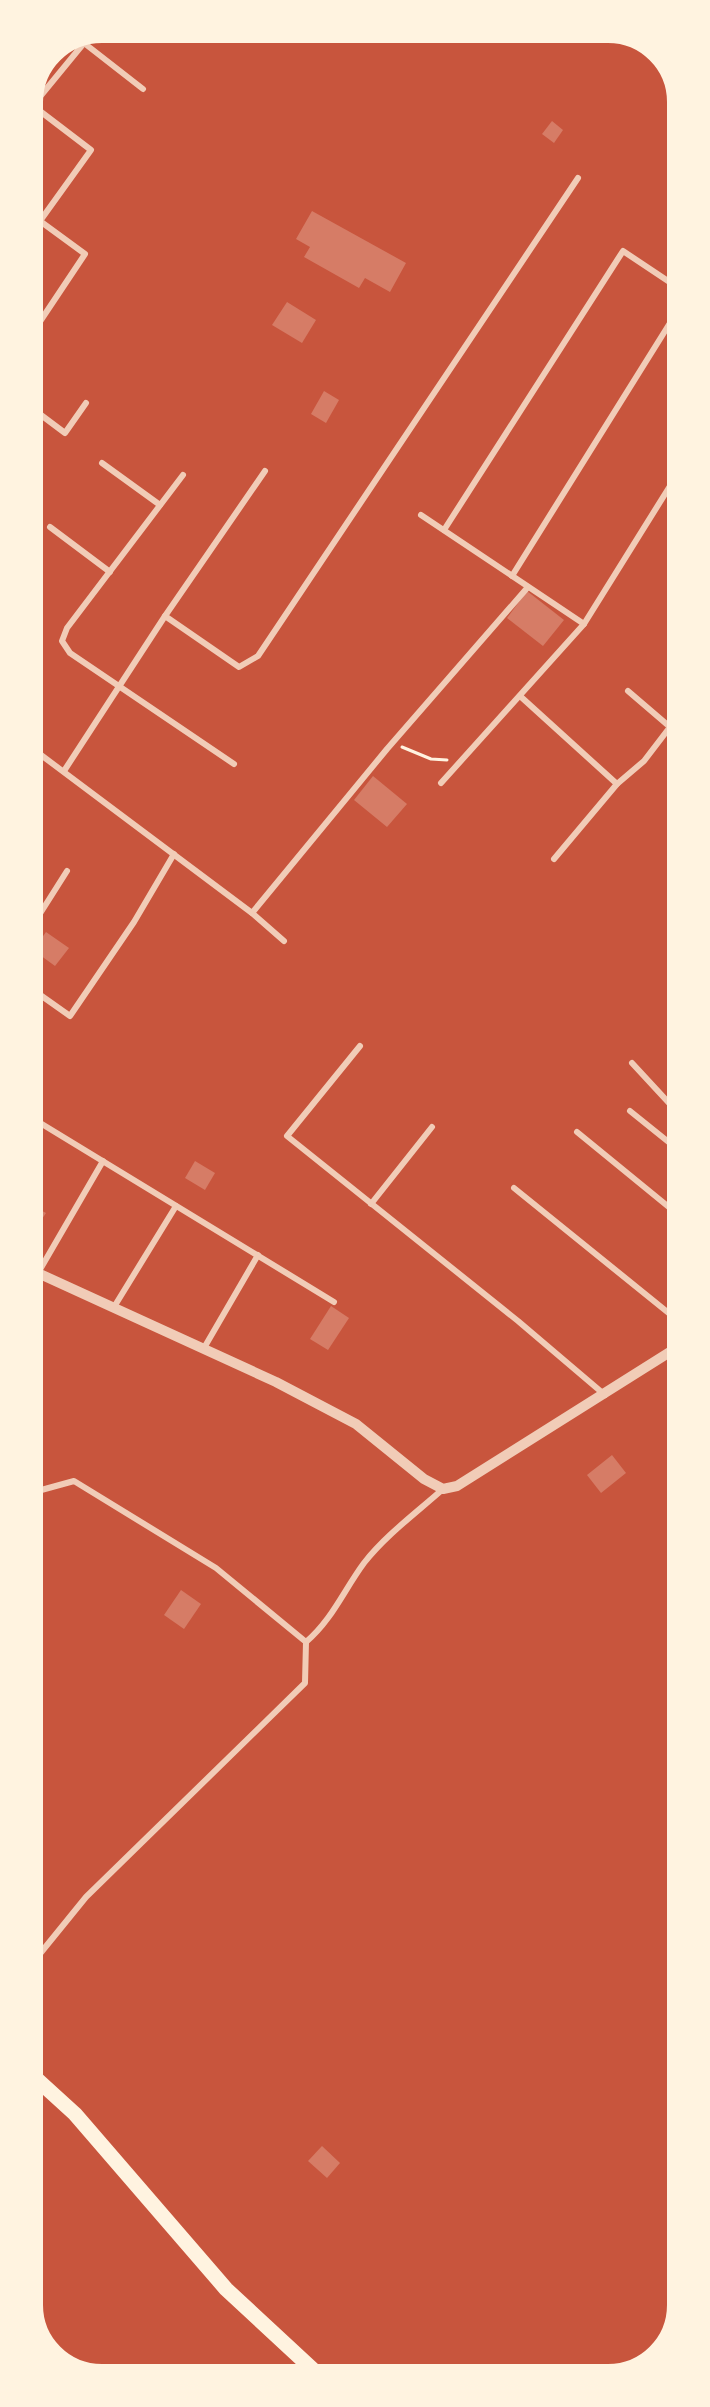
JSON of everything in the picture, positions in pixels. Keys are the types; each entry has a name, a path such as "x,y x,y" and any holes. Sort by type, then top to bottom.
{"main road":[{"path":"39,2081 75,2114 226,2289 311,2368"}],"street":[{"path":"40,96 84,43 143,89"},
{"path":"39,113 91,150 40,221 85,254 39,323"},
{"path":"165,616 239,667 258,656 578,178"},
{"path":"444,530 623,251 671,283"},
{"path":"512,576 671,321"},
{"path":"39,414 65,433 86,403"},
{"path":"102,463 160,505"},
{"path":"64,771 165,616 265,471"},
{"path":"183,475 67,628 62,641 70,653 234,764"},
{"path":"441,783 584,624 671,484"},
{"path":"421,515 584,624"},
{"path":"50,527 110,572"},
{"path":"252,913 392,743 528,587"},
{"path":"554,859 617,784 644,761 669,727 628,691"},
{"path":"520,696 617,784"},
{"path":"39,753 252,913 284,941"},
{"path":"39,994 70,1016 134,922 174,854"},
{"path":"39,916 68,871"},
{"path":"360,1046 287,1136 518,1321 605,1395"},
{"path":"632,1063 671,1105"},
{"path":"630,1111 671,1144"},
{"path":"39,1123 334,1302"},
{"path":"371,1204 432,1127"},
{"path":"577,1132 671,1209"},
{"path":"39,1263 103,1161"},
{"path":"514,1188 671,1315"},
{"path":"114,1307 176,1206"},
{"path":"204,1348 258,1255"},
{"path":"39,1273 276,1382 356,1424 424,1479 443,1489"},
{"path":"39,1955 86,1897 305,1683 306,1642 333,1614 363,1564 379,1546 443,1489 457,1486 671,1352"},
{"path":"39,1491 74,1481 216,1569 306,1642"}],"path":[{"path":"392,743 431,759 461,762"}],"building":[{"path":"552,121 563,130 554,143 542,134"},
{"path":"312,211 406,263 390,292 365,278 359,288 304,257 310,247 296,239"},
{"path":"287,302 316,320 302,343 272,325"},
{"path":"324,391 339,400 326,423 311,414"},
{"path":"527,591 564,620 543,646 507,618"},
{"path":"373,776 407,804 387,827 354,800"},
{"path":"46,932 69,948 55,966 39,954 39,942"},
{"path":"195,1161 215,1173 205,1190 185,1178"},
{"path":"39,1209 46,1213 39,1224"},
{"path":"331,1306 349,1318 328,1350 310,1339"},
{"path":"612,1455 626,1473 601,1493 587,1475"},
{"path":"181,1590 201,1604 184,1629 164,1615"},
{"path":"322,2146 340,2163 327,2178 308,2161"}]}
